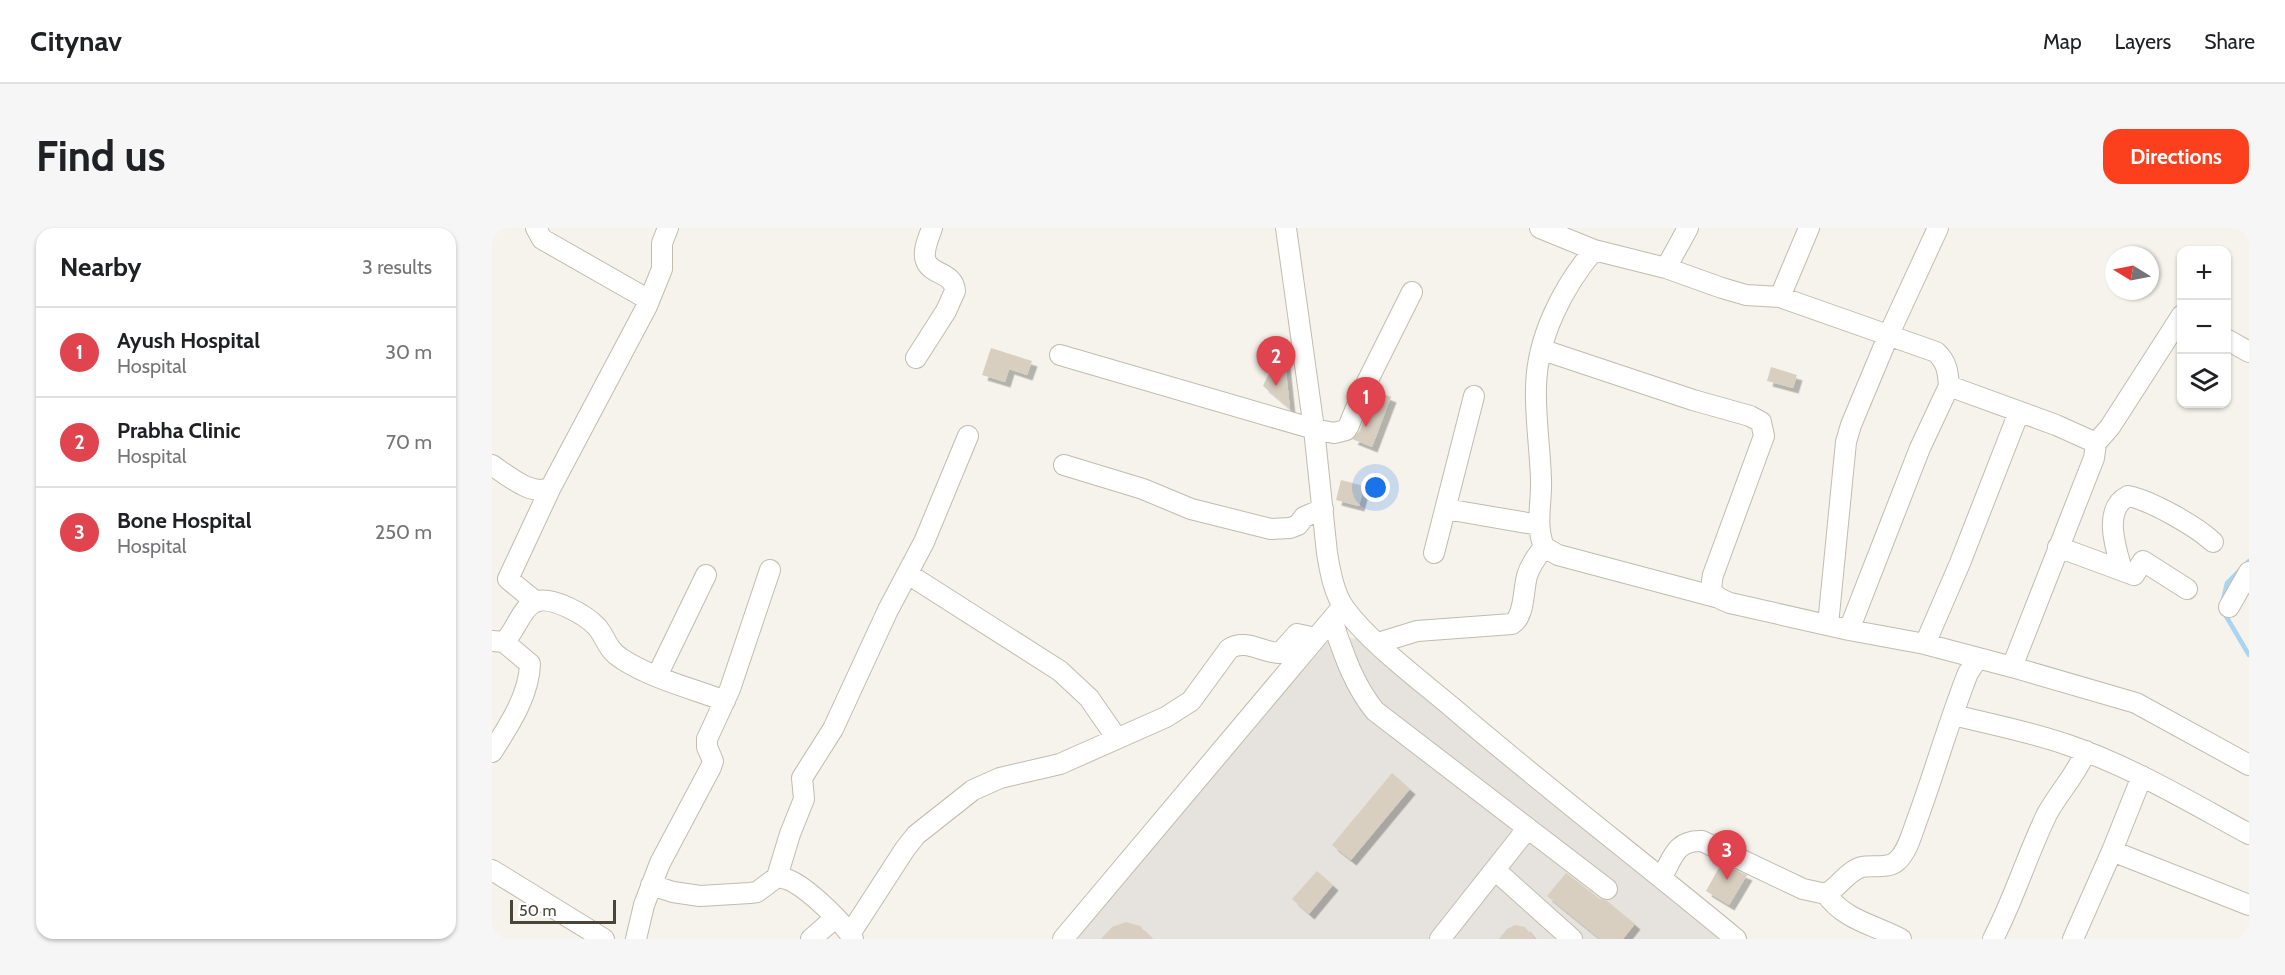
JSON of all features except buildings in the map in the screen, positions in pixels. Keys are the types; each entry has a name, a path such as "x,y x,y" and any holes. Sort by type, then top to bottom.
{"street":[{"path":"536,228 542,239 649,300"},
{"path":"536,602 508,579 551,487 649,300 662,268 662,243 668,228"},
{"path":"916,358 946,311 955,291 951,279 928,265 925,260 932,228"},
{"path":"1286,228 1314,429 1330,568 1337,613 1352,675 1363,697 1375,711 1607,889"},
{"path":"1540,228 1594,249 1666,268 1746,295 1780,297 1889,334 1936,352 1943,359 1949,386 1920,448 1850,630"},
{"path":"1666,268 1688,228"},
{"path":"1780,297 1809,228"},
{"path":"1828,625 1846,442 1889,334 1938,228"},
{"path":"1594,249 1575,272 1558,303 1549,326 1536,386 1541,482 1539,525 1544,547 1558,555 1716,597 1730,603 1925,644 2136,703 2249,765"},
{"path":"1060,355 1334,433 1346,430 1365,386 1412,292"},
{"path":"2012,667 2094,458 2096,443 2110,427 2177,321"},
{"path":"2231,342 2249,352"},
{"path":"1543,350 1693,400 1750,416 1761,422 1764,436 1713,575 1711,587 1716,597"},
{"path":"1949,386 2087,437 2096,443"},
{"path":"1434,554 1474,396"},
{"path":"1925,644 1960,563 2019,412"},
{"path":"651,885 700,896 757,892 777,878 790,834 804,799 802,778 833,729 888,610 908,574 968,436"},
{"path":"492,465 535,489 544,491 551,487"},
{"path":"1064,465 1143,489 1191,509 1271,529 1298,525 1304,518 1323,509"},
{"path":"2122,570 2113,521 2118,505 2128,496 2142,500 2192,525 2213,542"},
{"path":"1446,508 1539,525"},
{"path":"2058,546 2133,575 2143,561 2187,589"},
{"path":"1378,643 1403,633 1417,631 1512,624 1517,621 1520,614 1527,574 1544,547"},
{"path":"636,939 651,885 667,848 711,767 713,761 707,747 707,739 725,701 770,570"},
{"path":"2229,606 2249,572"},
{"path":"908,574 1060,671 1089,698 1116,738"},
{"path":"657,676 706,575"},
{"path":"498,641 511,636 529,607 536,602 548,601 581,615 598,629 610,651 636,667 725,701"},
{"path":"1063,939 1337,613"},
{"path":"1337,613 1356,623 1495,744 1736,939"},
{"path":"777,878 795,882 835,918 851,936 905,849 916,836 974,790 1000,778 1060,764 1166,717 1191,701 1229,648 1235,645 1253,646 1280,653 1297,634 1304,633 1316,638"},
{"path":"492,752 517,708 530,674 530,664 498,641"},
{"path":"1662,877 1680,846 1690,841 1702,841 1803,889 1826,894 1835,889 1853,870 1876,865 1891,865 1897,861 1904,852 1929,788 1968,673 1978,658"},
{"path":"1953,715 2055,740 2086,751 2142,776 2249,834"},
{"path":"1994,939 2046,817 2056,798 2077,772 2086,751"},
{"path":"2073,939 2142,776"},
{"path":"1440,939 1527,829"},
{"path":"2112,851 2249,905"},
{"path":"492,870 604,939"},
{"path":"1495,870 1572,939"},
{"path":"1826,894 1834,905 1847,915 1901,939"},
{"path":"812,939 835,918"}],"shaded area":[{"path":"1332,637 1363,639 1723,939 1071,939"}],"waterway":[{"path":"2223,600 2227,583 2249,561"},
{"path":"2223,611 2249,655"}],"place":[{"name":"Prabha Clinic","path":"1276,386"},
{"name":"Ayush Hospital","path":"1366,427"},
{"name":"Bone Hospital","path":"1727,880"}]}
